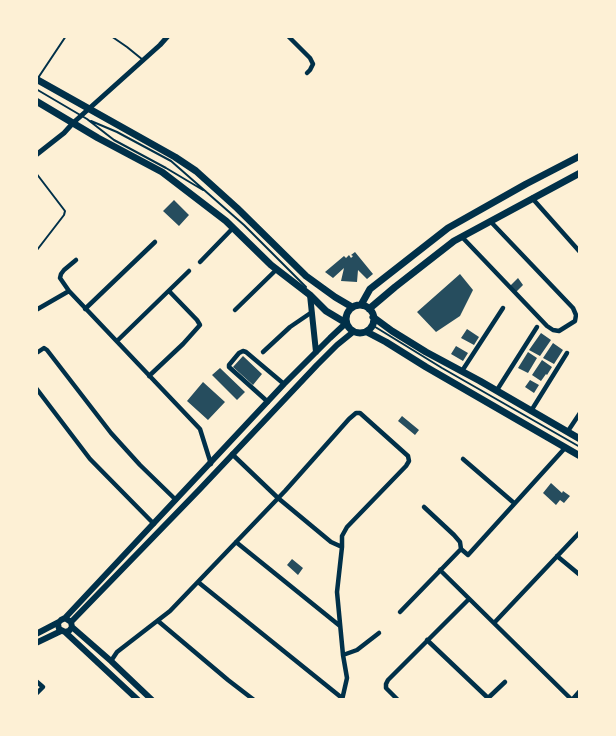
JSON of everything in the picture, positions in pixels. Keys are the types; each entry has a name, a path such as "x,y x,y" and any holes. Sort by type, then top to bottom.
{"main road":[{"path":"37,79 175,157 196,171 237,208 306,276 352,308"},
{"path":"36,101 162,172 195,196 326,311 346,323 353,332 366,332 386,342 580,456"},
{"path":"361,306 370,288 448,228 580,156"},
{"path":"369,309 454,241 580,173"},
{"path":"310,295 316,352"},
{"path":"36,634 67,622 154,524 284,384 346,323 347,314 352,308 361,306 369,309 374,317 392,331 426,352 497,390 580,439"},
{"path":"366,332 372,325 374,317"},
{"path":"138,700 58,627 67,622 337,344 353,332"},
{"path":"37,642 70,631 67,622"},
{"path":"67,622 152,700"},
{"path":"572,700 580,692"}],"street":[{"path":"36,155 64,133 81,115 143,61 168,36"},
{"path":"288,36 310,58 312,64 307,73"},
{"path":"532,198 580,252"},
{"path":"462,237 547,326 559,331 569,326 575,321 576,315 573,308 491,222"},
{"path":"200,262 233,228"},
{"path":"85,309 156,242"},
{"path":"76,260 64,270 60,278 85,309 200,429 210,464"},
{"path":"235,310 277,269"},
{"path":"117,341 190,271"},
{"path":"36,310 69,291"},
{"path":"149,376 200,325 169,291"},
{"path":"462,371 503,308"},
{"path":"263,352 290,327 312,312"},
{"path":"497,390 537,327"},
{"path":"38,352 44,348 47,350 111,433 176,500"},
{"path":"268,402 229,367 239,353 246,352 284,384"},
{"path":"531,410 567,353"},
{"path":"36,388 90,459 154,524"},
{"path":"111,661 117,652 158,621 198,582 278,498 349,418 356,413 360,413 408,456 409,461 406,466 347,527 342,536 337,592 347,678 342,699 198,582"},
{"path":"568,431 580,413"},
{"path":"424,507 454,535 460,542 461,549 468,555 565,448"},
{"path":"232,454 278,498 331,542 342,547"},
{"path":"464,459 514,503"},
{"path":"494,624 580,532"},
{"path":"236,542 340,626"},
{"path":"400,612 461,549"},
{"path":"558,556 580,575"},
{"path":"440,570 572,700"},
{"path":"398,700 386,688 388,680 469,599"},
{"path":"158,621 254,700"},
{"path":"343,655 357,650 379,632"},
{"path":"427,640 487,699 504,682"},
{"path":"36,680 43,687 36,694"}],"lane":[{"path":"37,79 66,36"},
{"path":"111,36 143,61"},
{"path":"36,89 81,115 114,140 209,194"},
{"path":"91,122 117,132 171,161 244,226 306,286"},
{"path":"36,173 65,211 64,215 37,250"},
{"path":"372,325 442,368 580,447"}],"building":[{"path":"174,200 189,215 179,226 163,211"},
{"path":"355,252 373,274 367,279 358,270 357,282 341,281 344,268 333,278 325,272 344,256 346,258 349,255 351,258 353,256 351,255"},
{"path":"460,274 473,290 460,316 436,332 417,312"},
{"path":"518,278 523,285 516,292 510,286"},
{"path":"467,329 479,337 474,345 461,338"},
{"path":"541,333 551,340 540,356 529,350"},
{"path":"553,343 563,350 554,364 543,358"},
{"path":"456,346 468,353 463,361 451,354"},
{"path":"528,352 537,358 528,373 518,368"},
{"path":"243,356 262,374 253,385 233,367"},
{"path":"542,360 552,367 541,381 532,375"},
{"path":"220,368 245,392 237,400 212,375"},
{"path":"530,380 539,385 534,393 525,387"},
{"path":"203,382 225,402 208,420 187,401"},
{"path":"402,416 419,430 415,435 398,421"},
{"path":"551,483 562,493 563,491 570,496 564,503 560,500 556,505 543,493"},
{"path":"292,559 303,568 298,575 287,565"}]}
